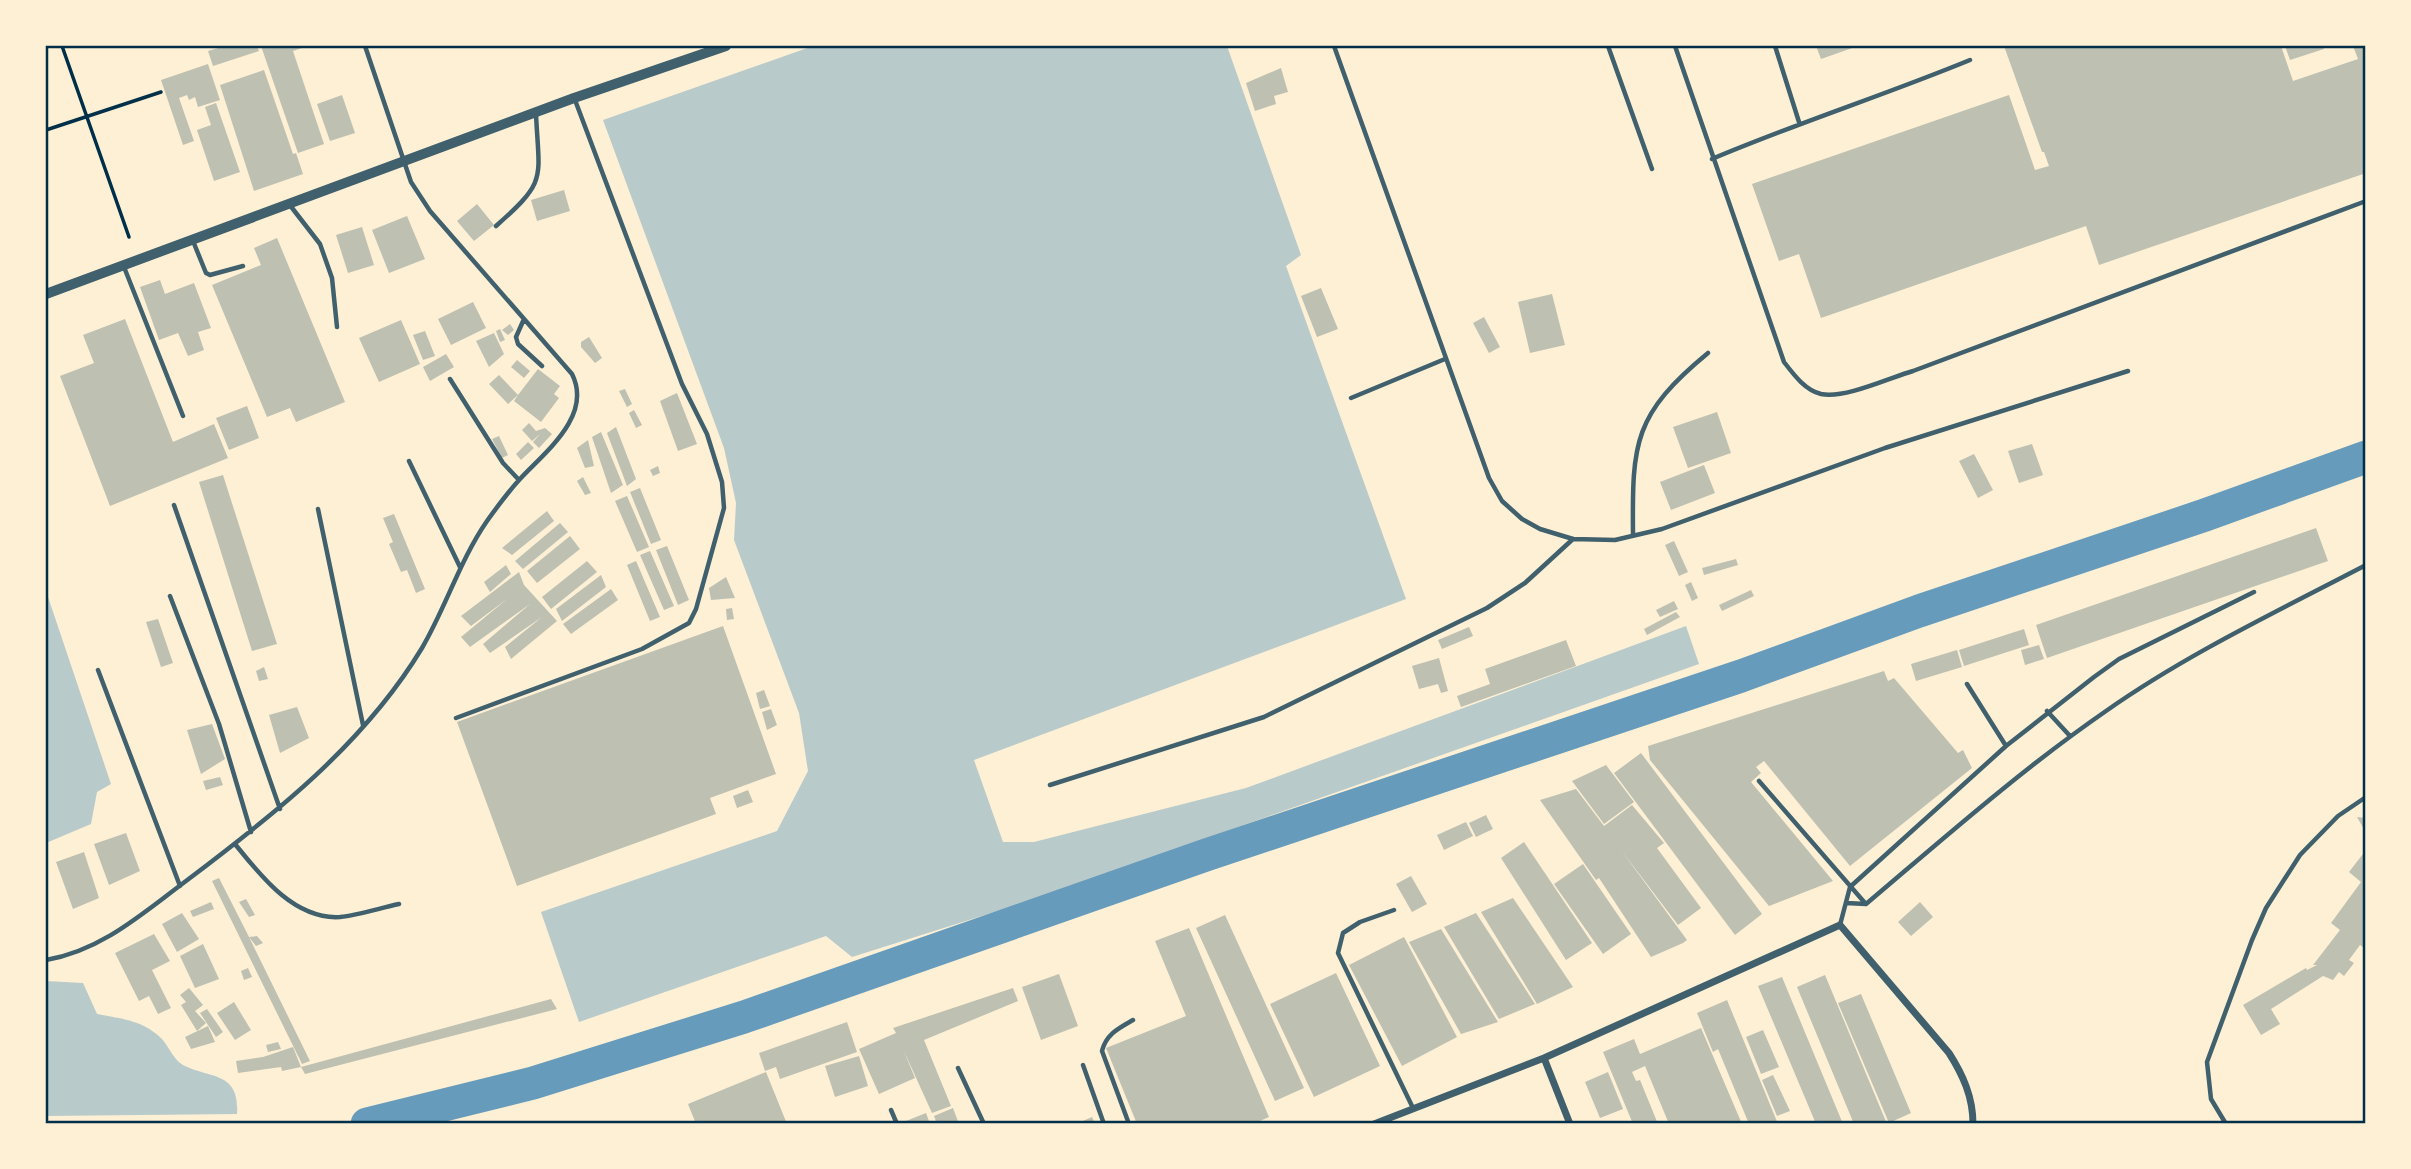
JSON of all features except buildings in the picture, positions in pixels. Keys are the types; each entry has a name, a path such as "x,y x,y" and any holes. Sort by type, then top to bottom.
{"street":[{"path":"46,294 536,112 726,46"},
{"path":"1374,1124 1412,1106 1544,1058 1840,925 1949,1053 1969,1094 1973,1124"},
{"path":"1544,1058 1570,1124"}],"lane":[{"path":"46,960 80,952 117,932 180,886 280,809 363,726 421,648 487,522 519,480 552,448 575,412 578,394 572,374 430,211 411,182 365,46"},
{"path":"1334,46 1489,478 1502,501 1522,519 1539,529 1573,539 1615,540 1662,529 1885,448 2128,371"},
{"path":"1608,46 1652,169"},
{"path":"1675,46 1784,362 1799,382 1821,394 1844,393 1913,371 2365,201"},
{"path":"1775,46 1799,122"},
{"path":"1712,159 1799,122 1902,88 1970,60"},
{"path":"456,718 642,649 689,623 696,609 724,508 722,482 707,435 682,384 574,99"},
{"path":"496,226 535,189 539,172 536,112"},
{"path":"288,204 320,244 331,278 337,327"},
{"path":"193,240 206,272 210,275 243,266"},
{"path":"124,267 183,416"},
{"path":"524,319 516,337 518,344 542,366"},
{"path":"1633,534 1633,482 1639,436 1647,419 1677,378 1708,353"},
{"path":"1351,398 1446,359"},
{"path":"450,379 503,463 519,480"},
{"path":"409,461 461,568"},
{"path":"174,505 280,809"},
{"path":"318,509 363,726"},
{"path":"1050,785 1264,717 1487,608 1525,583 1573,539"},
{"path":"1846,903 1866,904 2070,736 2162,675 2365,565"},
{"path":"1840,925 1850,887 2047,711 2119,659 2254,592"},
{"path":"170,596 219,723 251,832"},
{"path":"97,670 180,886"},
{"path":"1967,684 2006,746"},
{"path":"2047,711 2070,736"},
{"path":"1759,781 1866,904"},
{"path":"2226,1124 2211,1099 2207,1062 2252,940 2275,892 2300,855 2338,816 2365,797"},
{"path":"235,844 269,885 285,897 318,913 337,917 399,904"},
{"path":"1394,910 1360,922 1343,933 1338,953 1412,1106"},
{"path":"1129,1124 1102,1051 1104,1042 1113,1031 1133,1020"},
{"path":"1083,1065 1104,1124"},
{"path":"958,1068 984,1124"},
{"path":"891,1110 897,1124"}],"path":[{"path":"62,46 129,237"},
{"path":"46,130 161,92"}],"shaded area":[{"path":"813,46 1227,46 1301,255 1286,266 1406,599 974,760 1003,842 1034,842 1246,788 1686,626 1699,664 1026,902 852,957 826,936 579,1022 541,912 777,831 808,771 799,713 734,540 736,503 724,448 603,120"},
{"path":"46,591 111,784 97,792 91,824 46,843"},
{"path":"46,981 83,983 97,1014 132,1021 147,1028 162,1039 180,1063 228,1083 237,1100 237,1114 46,1116"}],"waterway":[{"path":"367,1124 533,1083 744,1017 1206,855 1741,676 1919,611 2205,515 2366,457"}]}
